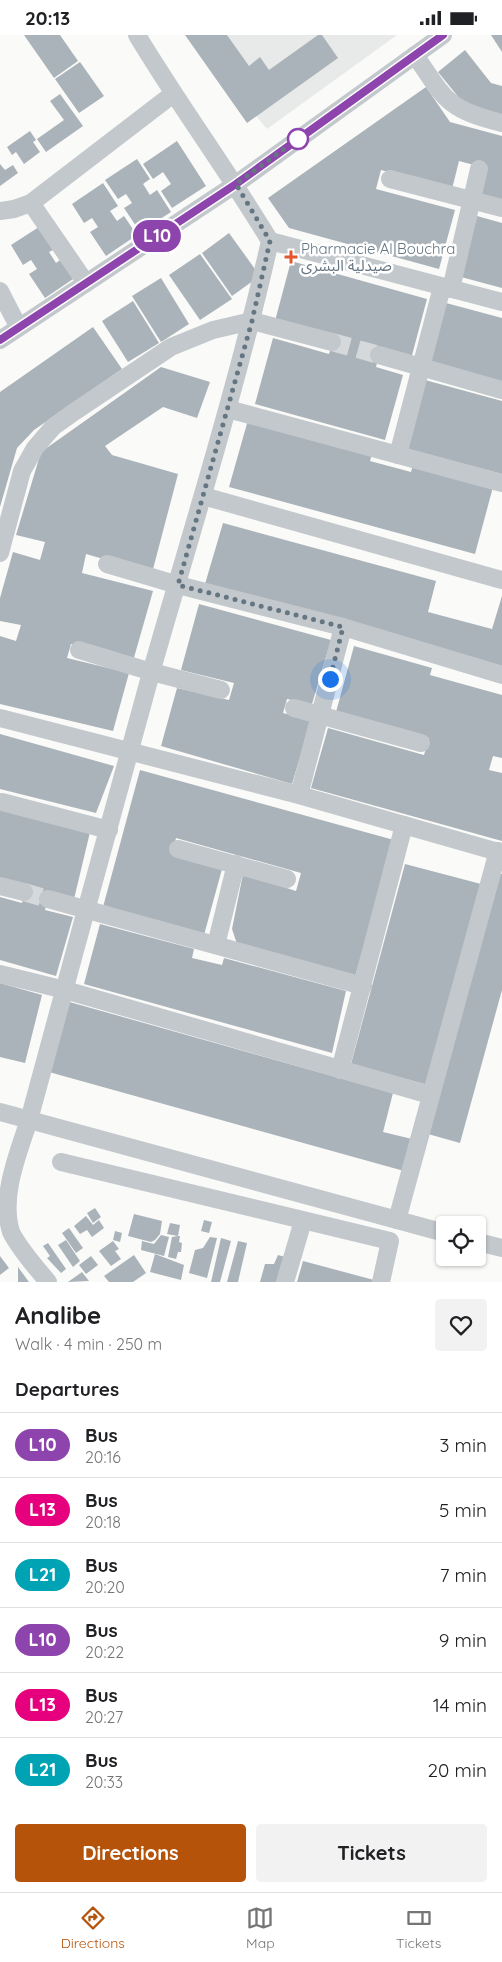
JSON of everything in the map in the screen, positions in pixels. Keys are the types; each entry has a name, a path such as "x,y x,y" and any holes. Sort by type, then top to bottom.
{"street":[{"path":"48,1282 12,1232 5,1213 6,1191 29,1120 88,909 129,752 228,409 252,321 270,241 236,184 173,94 136,35"},
{"path":"0,340 18,326 236,184 444,35"},
{"path":"415,55 443,97 453,105 472,115 502,123"},
{"path":"0,211 14,209 31,203 173,94"},
{"path":"398,455 420,365 447,288 479,169"},
{"path":"390,179 502,208"},
{"path":"31,203 86,283"},
{"path":"270,241 502,302"},
{"path":"0,291 18,326"},
{"path":"0,553 22,471 35,448 53,427 112,384 171,347 213,330 252,321 332,342"},
{"path":"380,355 502,390"},
{"path":"228,409 502,483"},
{"path":"203,496 502,580"},
{"path":"107,564 178,585 343,627 502,675"},
{"path":"299,795 343,627"},
{"path":"79,650 221,690"},
{"path":"294,708 421,743"},
{"path":"0,718 299,795 500,852 430,1095 397,1220"},
{"path":"2,802 109,830"},
{"path":"340,1070 404,825"},
{"path":"178,849 287,879"},
{"path":"216,945 236,864"},
{"path":"0,886 24,892"},
{"path":"48,899 363,986"},
{"path":"0,974 65,990 430,1095"},
{"path":"0,1112 436,1231"},
{"path":"60,1162 390,1241 381,1282"},
{"path":"285,1282 303,1221"},
{"path":"486,1244 502,1248"}],"shaded area":[{"path":"189,35 397,35 267,129"}],"building":[{"path":"24,35 60,35 78,61 54,78"},
{"path":"185,35 227,35 249,66 260,57 269,70 318,35 322,35 338,58 247,123"},
{"path":"491,35 502,35 502,52"},
{"path":"465,50 491,83 502,86 502,115 465,105 438,72"},
{"path":"80,62 104,96 79,113 55,79"},
{"path":"426,87 450,122 502,136 502,204 477,197 485,168 459,161 452,189 381,170 376,189 455,210 439,269 289,228 268,198"},
{"path":"60,94 83,126 46,152 37,139 64,120 50,101"},
{"path":"30,131 36,140 33,142 40,152 24,164 16,152 12,155 7,147"},
{"path":"177,141 206,186 172,208 161,191 171,184 163,172 153,179 143,164"},
{"path":"137,159 150,179 143,184 150,195 157,190 171,212 140,232 124,208 132,203 126,194 118,199 105,180"},
{"path":"0,164 5,170 13,165 18,173 0,186"},
{"path":"103,183 118,206 110,211 117,221 124,216 137,235 106,256 90,232 98,227 92,218 84,223 72,204"},
{"path":"477,216 502,223 502,288 461,277"},
{"path":"42,225 57,248 49,252 56,263 63,258 76,277 45,298 29,274 37,269 31,260 23,265 11,245"},
{"path":"229,233 260,276 232,296 202,253"},
{"path":"200,254 232,299 200,320 169,275"},
{"path":"291,261 427,299 411,359 379,355 376,367 403,375 385,440 255,404 273,338 329,354 334,337 275,321"},
{"path":"161,278 189,324 161,342 132,296"},
{"path":"133,301 159,343 128,362 102,321"},
{"path":"446,303 502,318 502,383 430,363"},
{"path":"93,327 122,369 34,430 17,448 0,507 0,392"},
{"path":"161,367 210,382 197,418 163,407 105,446 112,455 178,474 152,573 86,554 82,573 153,591 133,661 71,644 67,658 129,673 113,731 0,704 0,636 16,641 21,625 0,621 0,598 13,552 40,560 45,542 16,535 41,452"},
{"path":"425,380 502,401 502,474 407,449"},
{"path":"248,420 372,454 370,461 411,472 413,465 493,487 475,554 229,487"},
{"path":"223,523 436,581 428,612 492,629 502,596 502,666 205,584"},
{"path":"199,604 331,640 312,704 287,699 283,713 311,720 292,784 161,746 177,688 229,700 234,683 181,670"},
{"path":"354,646 432,668 430,675 502,695 502,758 493,756 489,770 502,773 502,841 311,788 328,728 424,755 429,738 336,712"},
{"path":"0,734 114,766 96,813 0,789"},
{"path":"140,770 394,840 355,977 237,944 232,929 243,874 296,891 301,873 176,838 172,854 222,869 204,935 103,907"},
{"path":"0,805 91,828 74,899 50,892 45,910 73,917 56,976 0,960 0,897 22,903 26,886 0,879"},
{"path":"405,864 481,884 428,1085 351,1064"},
{"path":"500,873 502,874 502,990 460,1143 428,1134"},
{"path":"100,924 194,949 192,958 222,965 224,958 346,991 332,1053 84,984"},
{"path":"0,983 42,995 25,1063 0,1057"},
{"path":"66,1001 393,1093 383,1132 412,1139 404,1171 49,1072"},
{"path":"95,1208 101,1217 93,1223 87,1213"},
{"path":"134,1214 162,1221 160,1234 155,1240 151,1242 128,1236"},
{"path":"86,1216 93,1225 99,1220 104,1228 92,1237 87,1230 80,1234 74,1226"},
{"path":"204,1220 212,1222 209,1233 201,1231"},
{"path":"170,1223 180,1225 178,1236 167,1234"},
{"path":"69,1228 83,1248 76,1253 62,1233"},
{"path":"115,1231 122,1233 120,1242 113,1240"},
{"path":"161,1235 169,1237 164,1256 141,1250 142,1241 154,1244"},
{"path":"180,1236 179,1242 182,1243 181,1252 178,1252 176,1259 168,1257 172,1237"},
{"path":"210,1237 217,1238 207,1278 189,1273 195,1250 203,1248"},
{"path":"221,1238 231,1241 220,1282 211,1282"},
{"path":"66,1240 80,1261 73,1267 58,1245"},
{"path":"113,1241 119,1249 115,1251 121,1259 111,1266 99,1251"},
{"path":"238,1241 247,1243 238,1282 227,1282"},
{"path":"48,1243 66,1269 61,1273 47,1258 50,1256 43,1246"},
{"path":"155,1254 184,1265 181,1280 150,1272"},
{"path":"134,1255 146,1273 133,1282 109,1282 104,1276"},
{"path":"278,1255 285,1257 280,1282 260,1282 265,1264 274,1264"},
{"path":"0,1256 9,1268 0,1275"},
{"path":"91,1256 98,1265 86,1274 79,1265"},
{"path":"303,1261 374,1280 373,1282 297,1282"},
{"path":"18,1267 29,1282 18,1282"},
{"path":"82,1272 89,1281 68,1282"}],"tunnel":[{"path":"332,342 379,355"},
{"path":"24,892 48,899"}],"bus line":[{"name":"L10","path":"0,340 18,326 236,184 443,35"}],"place":[{"name":"Pharmacie Al Bouchra صيدلية البشرى","path":"291,257"}],"route":[{"path":"298,139 236,184 270,241 252,321 178,585 343,627 330,679"}]}
